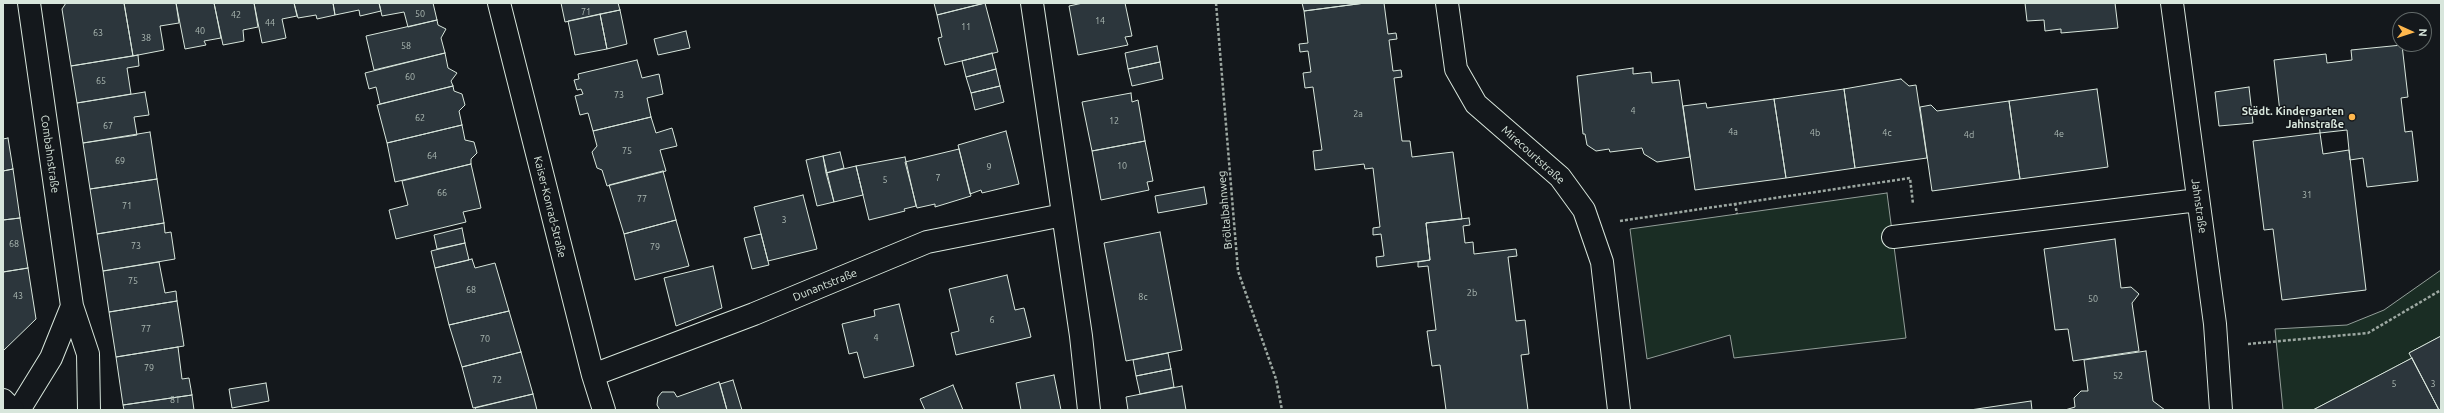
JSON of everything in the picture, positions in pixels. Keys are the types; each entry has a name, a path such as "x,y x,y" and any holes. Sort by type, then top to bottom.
{"street":[{"name":"Combahnstraße","path":"29,3 72,306 88,354 89,410"},
{"name":"Kaiser-Konrad-Straße","path":"498,3 593,375 604,410"},
{"path":"1032,3 1063,215 1089,410"},
{"name":"Mirecourtstraße","path":"1447,3 1456,69 1476,104 1560,177 1584,210 1602,262 1619,410"},
{"name":"Jahnstraße","path":"2172,3 2217,339 2221,410"},
{"path":"1893,238 2198,200"},
{"name":"Dunantstraße","path":"593,375 754,314 927,242 1063,215"},
{"path":"19,410 51,358 72,306"},
{"path":"3,400 13,410"}],"path":[{"name":"Bröltalbahnweg","path":"1216,3 1238,271 1276,379 1282,410"},
{"path":"1589,225 1910,178 1917,234"},
{"path":"1735,203 1737,214"},
{"path":"2277,341 2368,334 2441,290"}],"green space":[{"path":"1887,193 1906,338 1734,358 1730,335 1647,359 1630,229"},
{"path":"2441,270 2441,336 2409,353 2412,358 2313,410 2283,410 2275,329 2347,325 2384,310"}],"building":[{"path":"66,3 124,3 133,56 71,66 62,9"},
{"path":"124,3 176,3 179,23 160,26 164,50 133,56"},
{"path":"176,3 214,3 221,38 204,41 206,45 185,49"},
{"path":"214,3 254,3 258,27 243,30 244,41 223,45"},
{"path":"254,3 294,3 297,16 282,19 286,38 262,43"},
{"path":"294,3 333,3 335,15 317,19 316,15 298,18"},
{"path":"333,3 379,3 381,11 360,16 359,10 335,15"},
{"path":"379,3 433,3 437,20 408,27 404,12 382,16"},
{"path":"561,3 618,3 620,10 565,22"},
{"path":"934,3 985,3 937,15"},
{"path":"985,3 998,52 945,65 938,38 942,37 937,15"},
{"path":"1083,3 1125,3 1132,36 1125,37 1128,45 1078,55 1069,6"},
{"path":"1302,3 1365,3 1304,11"},
{"path":"1365,3 1384,3 1388,34 1396,33 1397,39 1389,40 1393,71 1401,70 1402,77 1394,78 1402,141 1410,141 1412,157 1453,152 1462,219 1426,223 1430,260 1377,267 1376,257 1384,256 1381,234 1373,235 1373,228 1380,227 1373,168 1365,169 1364,164 1315,170 1313,151 1322,150 1313,87 1305,88 1303,73 1311,72 1308,51 1300,52 1299,44 1308,43 1304,11"},
{"path":"2025,3 2115,3 2118,28 2061,33 2061,29 2045,31 2044,20 2027,21"},
{"path":"620,10 627,44 607,49 600,14"},
{"path":"600,14 607,49 575,55 568,21"},
{"path":"437,20 438,25 446,29 441,38 445,53 374,70 366,36"},
{"path":"686,31 690,48 658,55 654,39"},
{"path":"1157,46 1160,62 1128,69 1125,53"},
{"name":"Städt. Kindergarten Jahnstraße","path":"2392,46 2392,52 2403,52 2408,97 2401,98 2405,132 2412,131 2418,181 2367,187 2363,158 2350,160 2347,130 2320,133 2319,122 2303,124 2301,109 2280,112 2274,60 2326,54 2327,63 2352,60 2351,50"},
{"path":"445,53 448,68 457,73 451,81 453,86 380,104 376,87 369,89 365,73"},
{"path":"992,53 996,69 966,77 962,61"},
{"path":"138,55 139,66 127,68 131,94 77,103 71,66"},
{"path":"637,60 642,78 659,74 663,94 647,98 651,117 593,131 588,113 580,115 575,96 583,94 581,89 577,90 574,80 579,79 578,74"},
{"path":"1160,62 1163,79 1132,86 1128,69"},
{"path":"1633,68 1633,74 1651,72 1652,83 1679,80 1690,157 1657,162 1644,154 1642,148 1610,152 1609,149 1596,151 1587,145 1585,134 1583,134 1577,76"},
{"path":"996,69 1000,86 971,93 966,77"},
{"path":"1901,79 1909,86 1916,85 1927,158 1855,168 1844,89"},
{"path":"453,86 454,91 462,94 465,105 459,111 462,125 387,143 377,105"},
{"path":"1000,86 1004,102 975,110 971,93"},
{"path":"2249,87 2253,123 2219,126 2215,92"},
{"path":"1844,89 1855,168 1786,178 1774,99"},
{"path":"2097,89 2108,167 2020,179 2009,101"},
{"path":"145,92 149,115 134,117 137,135 83,143 77,103"},
{"path":"1131,93 1132,102 1138,100 1145,141 1092,151 1082,102"},
{"path":"1774,99 1786,178 1695,190 1683,106 1706,103 1707,108"},
{"path":"2009,101 2020,179 1932,191 1920,107 1931,105 1937,111"},
{"path":"651,117 656,133 672,128 677,146 660,150 666,171 607,186 602,170 597,168 592,152 597,146 593,131"},
{"path":"462,125 465,140 474,142 477,153 471,159 471,164 395,182 387,143"},
{"path":"1006,131 1019,184 982,193 981,190 970,194 958,145"},
{"path":"150,132 157,179 90,189 83,143"},
{"path":"2320,133 2323,154 2349,150 2366,290 2282,300 2273,229 2264,230 2253,141"},
{"path":"8,138 13,169 3,171 3,139"},
{"path":"1145,141 1153,181 1147,182 1149,190 1101,200 1092,151"},
{"path":"959,149 971,196 935,207 935,204 917,208 905,162"},
{"path":"840,152 844,168 826,173 823,156"},
{"path":"823,156 834,202 817,206 806,160"},
{"path":"905,157 916,206 904,209 905,211 869,220 856,166"},
{"path":"471,164 481,208 463,212 466,222 396,239 389,210 408,205 402,181"},
{"path":"856,166 863,195 834,202 826,173"},
{"path":"13,169 20,218 3,220 3,171"},
{"path":"663,171 676,220 624,234 609,185"},
{"path":"157,179 164,223 97,234 90,189"},
{"path":"1204,187 1207,204 1158,213 1155,196"},
{"path":"803,195 817,249 768,261 754,207"},
{"path":"20,218 28,268 3,272 3,220"},
{"path":"1469,218 1470,225 1463,226 1465,243 1473,242 1474,254 1516,249 1517,256 1508,257 1516,321 1525,320 1529,354 1521,355 1528,410 1446,410 1440,365 1432,366 1427,331 1436,330 1428,266 1418,267 1418,262 1430,260 1426,223"},
{"path":"676,220 689,266 635,280 624,234"},
{"path":"164,223 165,233 171,232 175,259 103,271 97,234"},
{"path":"462,228 465,243 437,249 434,235"},
{"path":"1160,232 1182,350 1126,361 1104,243"},
{"path":"761,234 769,265 752,269 744,238"},
{"path":"2115,239 2121,288 2131,287 2139,294 2132,303 2139,351 2073,361 2068,329 2055,330 2044,249"},
{"path":"465,243 469,260 435,268 431,251"},
{"path":"472,259 475,268 495,263 509,311 449,325 435,268"},
{"path":"159,262 165,293 176,291 177,301 109,312 103,271"},
{"path":"713,266 722,308 676,326 664,278"},
{"path":"28,268 36,319 3,351 3,272"},
{"path":"1007,275 1015,310 1024,308 1031,337 956,355 951,333 959,331 949,289"},
{"path":"177,301 184,346 116,357 109,312"},
{"path":"899,304 914,366 864,378 857,352 849,354 842,324 875,316 874,310"},
{"path":"509,311 521,352 462,367 449,325"},
{"path":"2441,336 2441,410 2439,410 2409,353"},
{"path":"178,347 182,379 189,378 192,395 123,405 116,357"},
{"path":"2146,351 2153,401 2165,410 2065,410 2075,407 2074,398 2081,391 2088,391 2084,360"},
{"path":"521,352 533,394 473,408 462,367"},
{"path":"1168,353 1171,369 1136,376 1133,360"},
{"path":"2412,358 2439,410 2313,410"},
{"path":"1171,369 1174,387 1140,394 1136,376"},
{"path":"1054,375 1061,410 1021,410 1016,383"},
{"path":"733,380 742,410 727,410 720,384"},
{"path":"719,382 727,410 660,410 657,405 658,397 662,392 674,392 677,397"},
{"path":"266,383 269,401 232,408 229,389"},
{"path":"953,385 963,410 925,410 920,399"},
{"path":"1182,386 1186,410 1128,410 1126,397"},
{"path":"533,394 537,410 476,410 475,408"},
{"path":"192,395 194,410 124,410 123,405"},
{"path":"2031,401 2032,410 1970,410"}],"place":[{"name":"Städt. Kindergarten Jahnstraße","path":"2352,117"}]}
